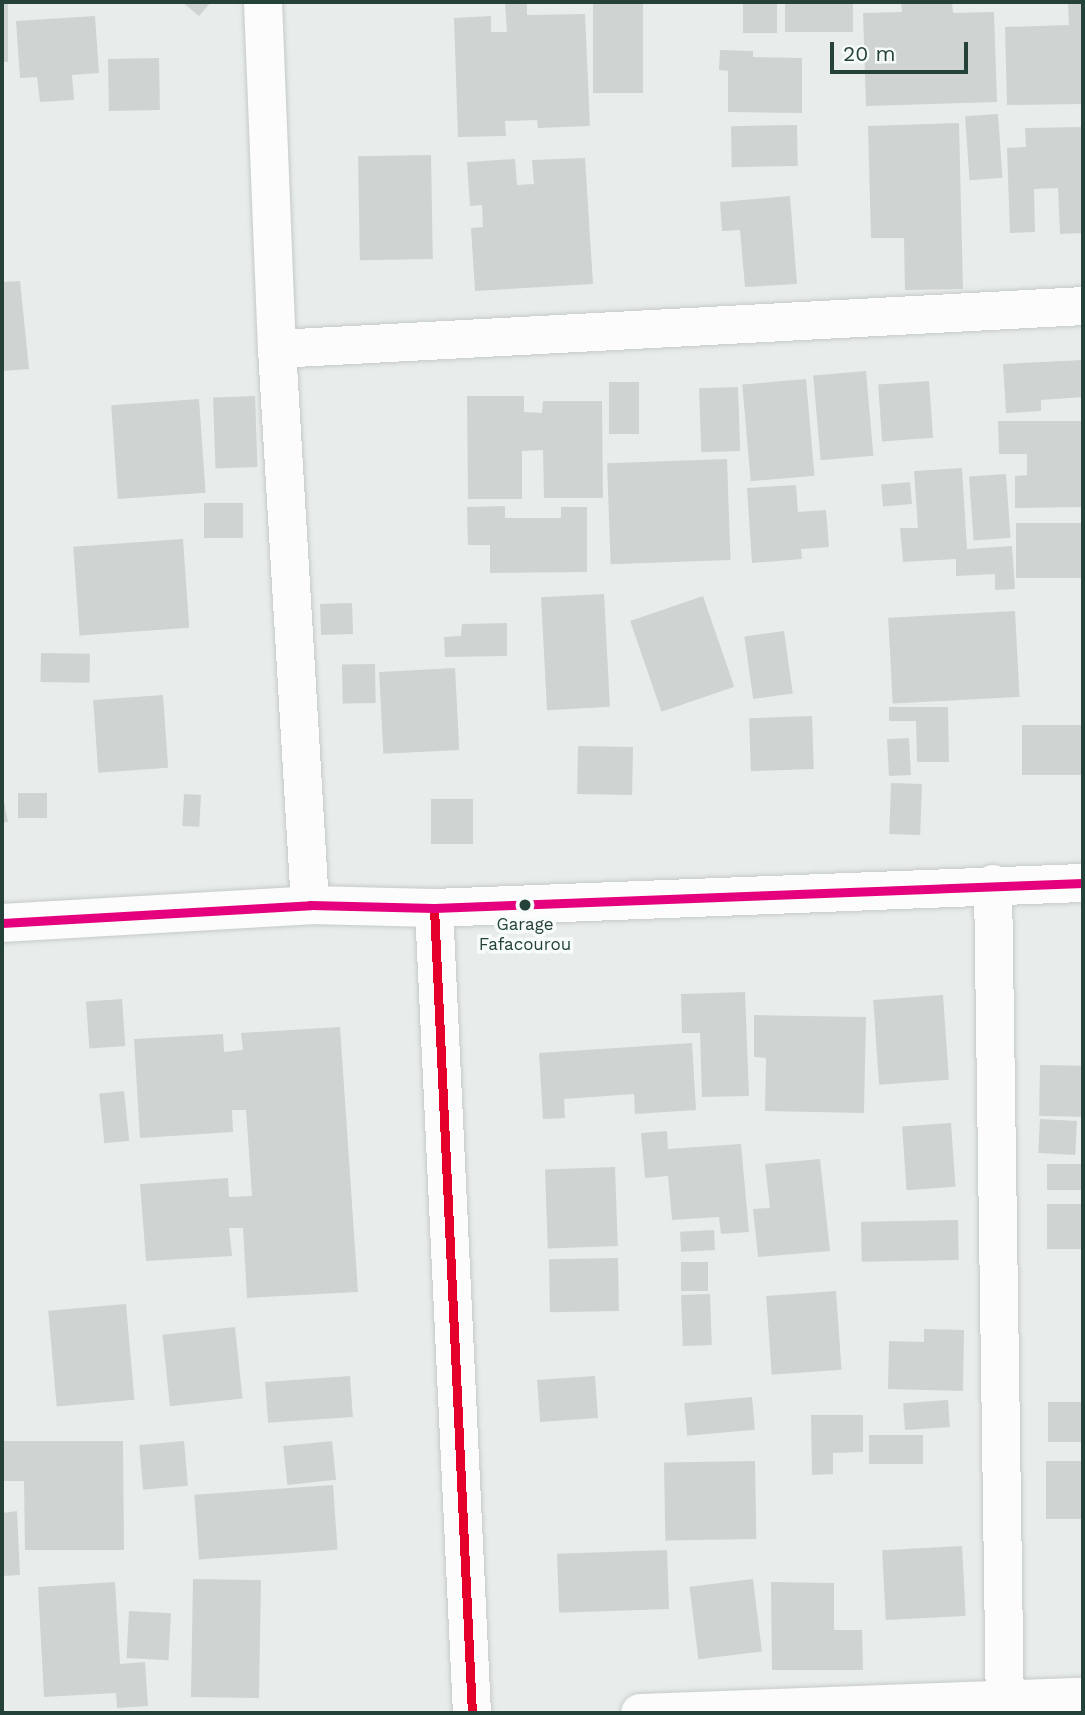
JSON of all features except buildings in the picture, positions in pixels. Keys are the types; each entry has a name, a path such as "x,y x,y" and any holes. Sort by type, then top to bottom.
{"street":[{"path":"263,2 277,349 310,905"},
{"path":"277,349 1083,306"},
{"path":"2,923 310,905 434,908 993,884 1083,883"},
{"path":"993,884 1004,1706"},
{"path":"434,908 472,1713"},
{"path":"640,1713 1004,1706 1083,1697"}],"transit line":[{"path":"2,923 310,905 434,908 1083,883"},
{"path":"434,908 472,1713"}],"place":[{"name":"Garage Fafacourou","path":"525,905"}]}
